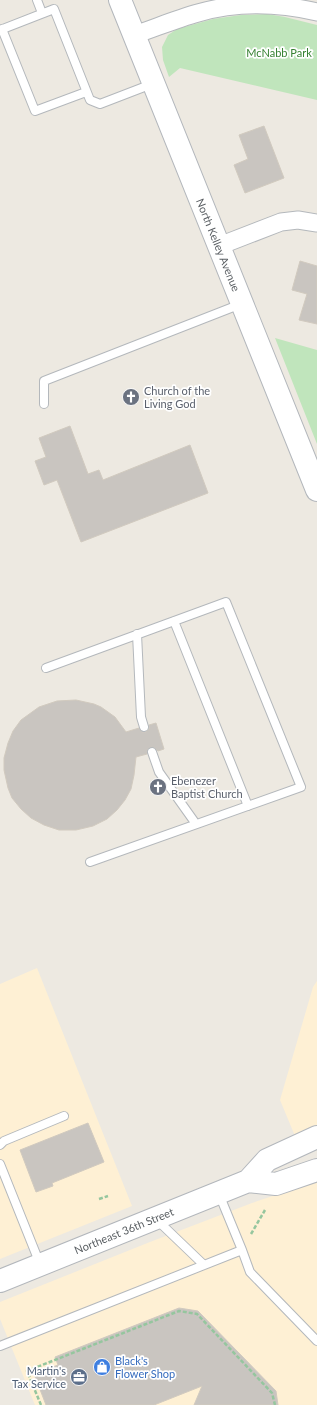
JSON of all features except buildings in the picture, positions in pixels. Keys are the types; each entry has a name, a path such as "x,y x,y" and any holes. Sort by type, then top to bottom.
{"main road":[{"name":"North Kelley Avenue","path":"120,0 218,246 308,460 317,490"},
{"name":"Northeast 36th Street","path":"0,1281 248,1181 267,1160 317,1137"},
{"name":"Northeast 36th Street","path":"248,1181 276,1184 317,1170"}],"street":[{"path":"134,35 197,13 218,8 264,6 297,8 317,12"},
{"path":"218,246 281,222 298,220 317,223"}],"lane":[{"path":"37,0 42,14"},
{"path":"86,92 35,110 1,29 54,9 90,100 100,104 153,84"},
{"path":"44,404 44,381 242,304"},
{"path":"46,668 226,602 301,787 90,862"},
{"path":"174,621 248,806"},
{"path":"137,634 141,717 144,727"},
{"path":"152,752 159,772 196,824"},
{"path":"0,1145 4,1141 64,1116"},
{"path":"0,1164 40,1265"},
{"path":"219,1193 250,1272 317,1341"},
{"path":"155,1218 204,1265"},
{"path":"0,1346 242,1250"}],"path":[{"path":"99,1199 108,1196"},
{"path":"242,1250 265,1210"},
{"path":"41,1405 27,1371 179,1311 197,1314 272,1393 275,1405"}],"shaded area":[{"path":"37,968 132,1206 0,1259 0,984"},
{"path":"317,981 317,1127 295,1136 280,1100 313,987"},
{"path":"317,1181 317,1405 35,1405 0,1319 0,1302 252,1203"}],"green space":[{"name":"McNabb Park","path":"267,14 317,25 317,100 180,68 169,77 163,60 162,47 168,35 177,29 213,19 241,15"},
{"path":"275,338 317,350 317,444"}],"place":[{"name":"Church of the Living God","path":"131,397"},
{"name":"Ebenezer Baptist Church","path":"158,787"},
{"name":"Black's Flower Shop","path":"102,1367"},
{"name":"Martin's Tax Service","path":"79,1377"}]}
